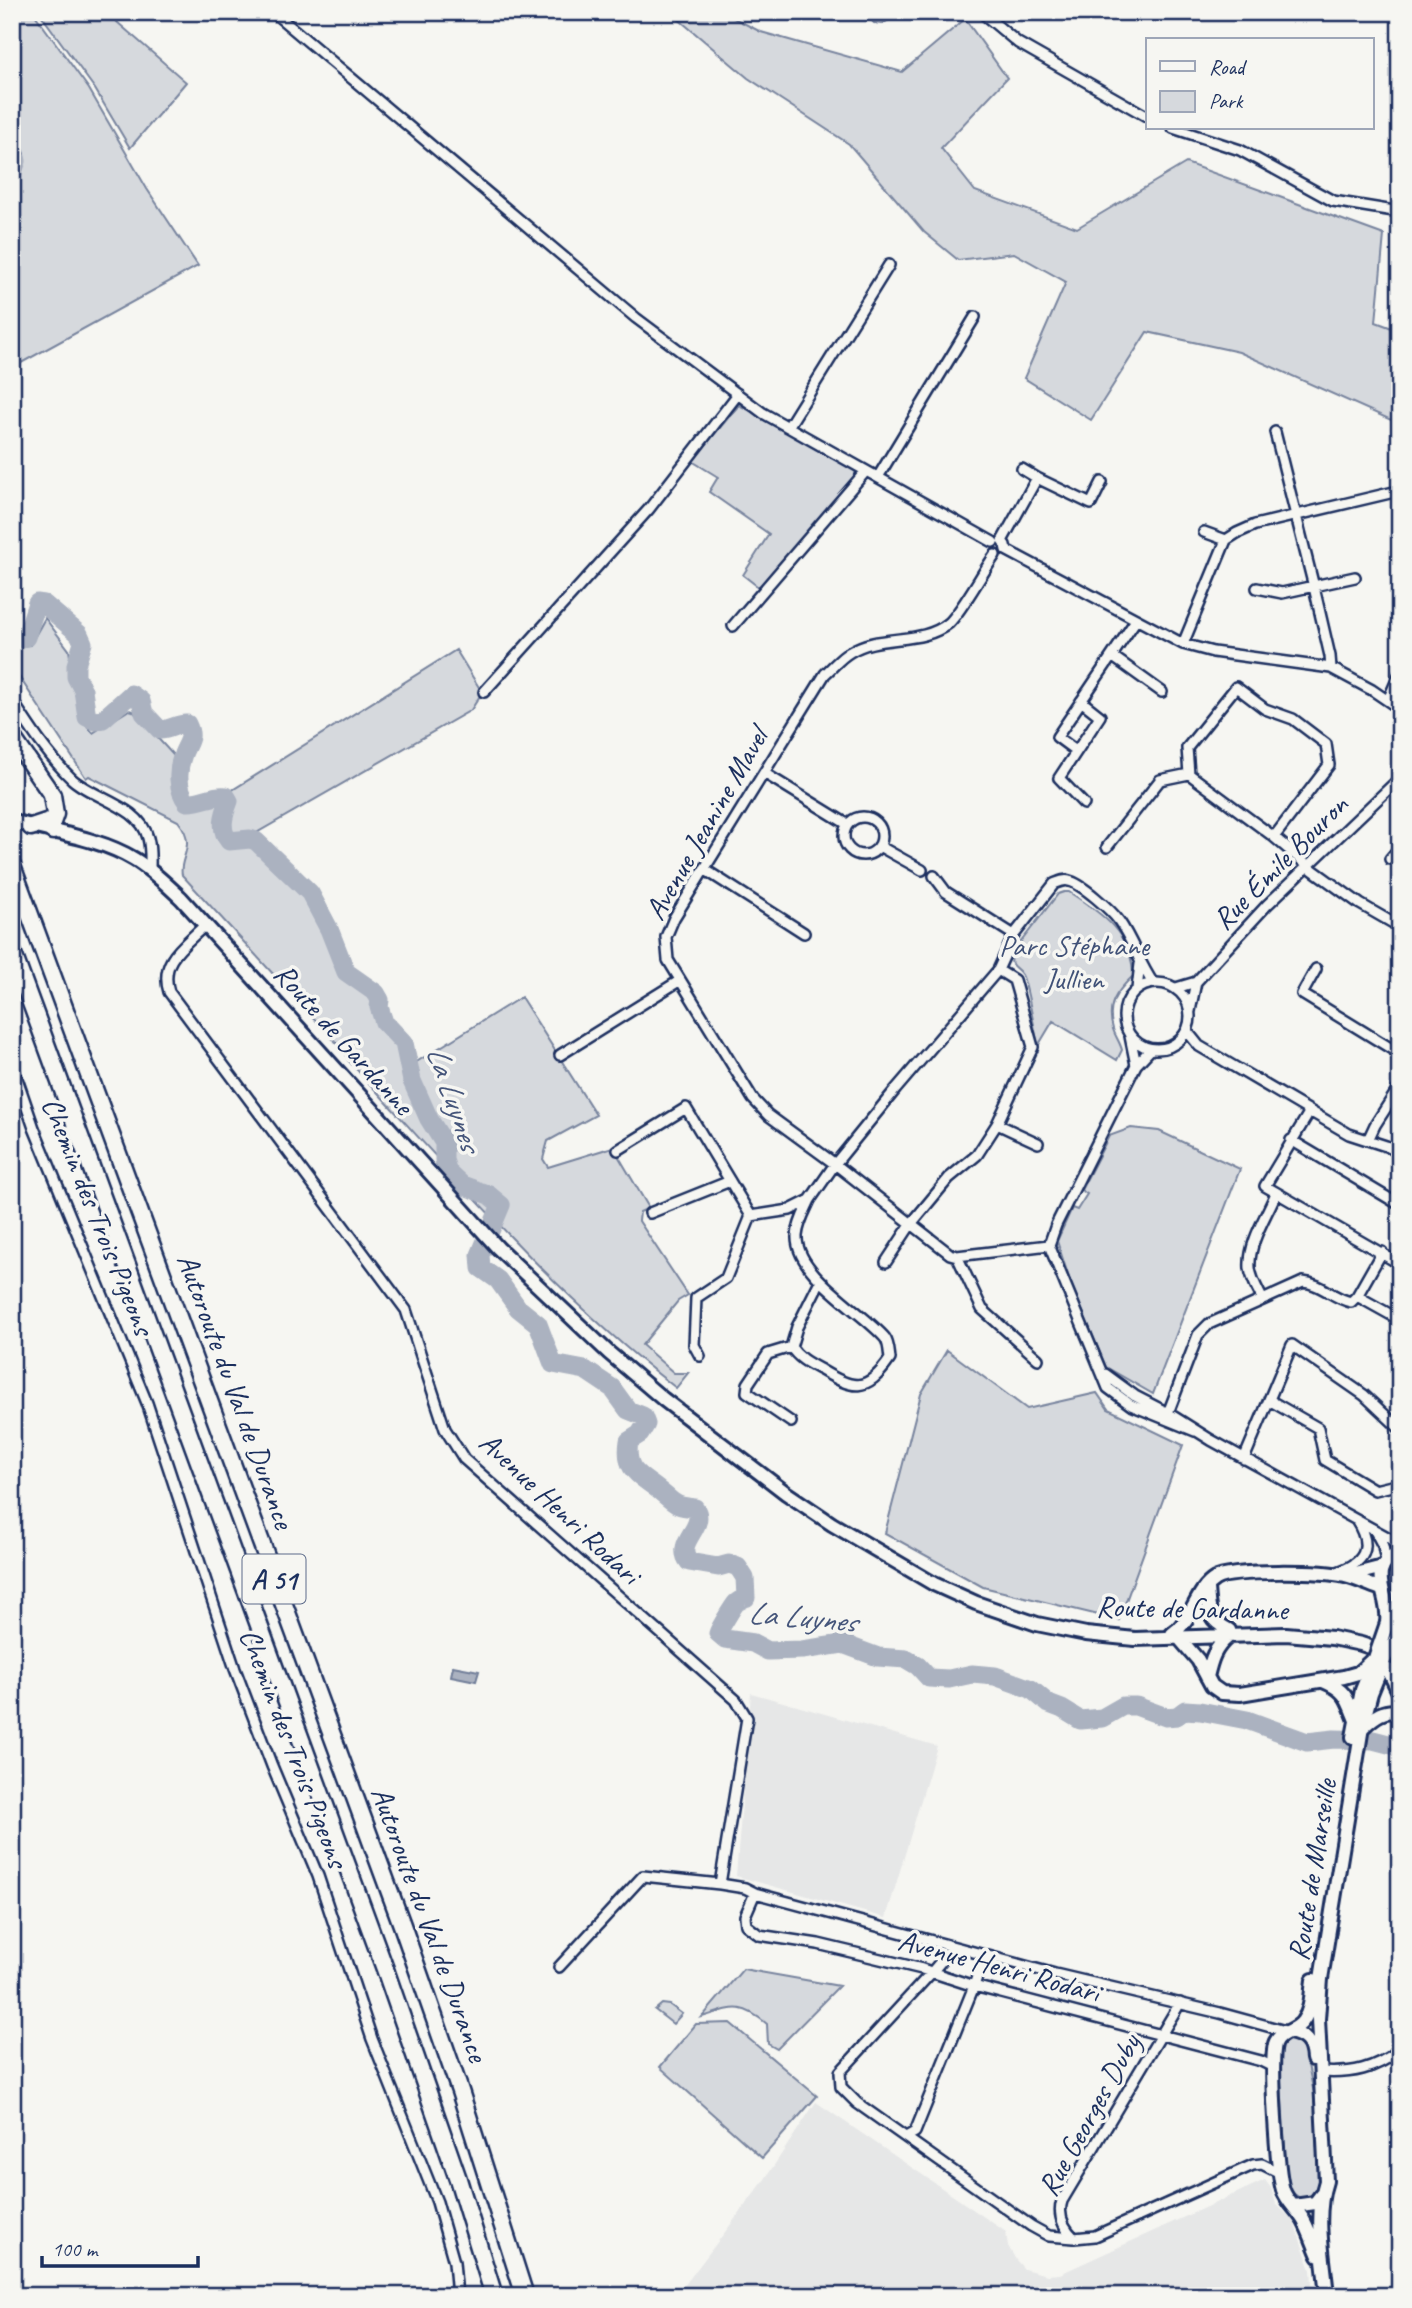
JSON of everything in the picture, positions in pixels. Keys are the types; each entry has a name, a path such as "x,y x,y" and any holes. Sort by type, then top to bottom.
{"highway":[{"path":"12,737 52,795 55,814 52,825 31,827"},
{"name":"Autoroute du Val de Durance","path":"12,866 406,1937 485,2165 524,2296"},
{"name":"Autoroute du Val de Durance","path":"12,951 386,1969 458,2179 494,2296"}],"main road":[{"path":"12,821 31,827"},
{"name":"Route de Gardanne","path":"52,825 137,860 171,888 498,1248 609,1353 663,1399 735,1453 834,1520 975,1596 1036,1618 1083,1629 1176,1636 1286,1628 1333,1632 1400,1650"},
{"path":"1347,1576 1384,1565 1400,1552"},
{"path":"1384,1565 1380,1574 1389,1612 1379,1659 1400,1694"},
{"path":"1400,1609 1384,1595 1347,1576 1226,1575 1214,1580 1207,1588 1176,1636 1191,1650 1212,1686 1222,1693 1240,1694 1358,1673 1379,1659 1400,1630"},
{"path":"1207,1588 1209,1614 1215,1623 1229,1633 1212,1656 1207,1677"},
{"name":"Route de Gardanne","path":"1229,1633 1332,1638 1400,1657"},
{"name":"Route de Marseille","path":"1327,2296 1323,2266 1321,2195 1326,2182 1318,2019 1321,1979 1362,1690 1379,1659"},
{"path":"1323,1681 1339,1687 1348,1699 1357,1725 1378,1713 1391,1710 1400,1712"},
{"name":"Route de Marseille","path":"1323,2266 1305,2223 1283,2190 1273,2067 1276,2040 1303,2022 1310,2009 1352,1760"},
{"name":"Route de Marseille","path":"1289,2032 1299,2034 1311,2045 1314,2076 1322,2092"},
{"path":"1294,2206 1315,2203 1321,2195"}],"street":[{"path":"273,12 636,318 763,412 878,478 1183,644 1213,652 1331,668 1400,709"},
{"path":"981,12 1018,43 1146,116"},
{"path":"1178,130 1240,150 1333,201 1400,212"},
{"path":"788,426 889,265"},
{"path":"878,478 975,317"},
{"path":"484,692 649,509 738,394"},
{"path":"1275,432 1314,587 1331,668"},
{"path":"1022,469 1091,504 1102,482"},
{"path":"733,626 866,471"},
{"path":"1000,544 1037,478"},
{"path":"1183,644 1226,540 1245,528 1400,492"},
{"path":"1204,532 1226,540"},
{"name":"Avenue Jeanine Mavel","path":"957,1256 939,1248 835,1164 768,1115 752,1099 679,981 668,960 666,937 674,918 825,674 851,651 876,643 919,636 950,622 995,555 991,550 1000,544"},
{"path":"1257,588 1282,593 1355,577"},
{"path":"1076,751 1057,737 1136,620"},
{"path":"1112,656 1161,692"},
{"path":"1388,700 1400,673"},
{"path":"1189,774 1187,748 1236,687 1265,709 1293,719 1326,744 1329,765 1274,837"},
{"path":"12,700 40,742 73,779 131,814 140,824 149,840 150,871"},
{"path":"1081,701 1100,716 1059,778 1084,804"},
{"path":"764,773 847,824"},
{"path":"1107,847 1160,780 1189,774 1360,904 1398,922"},
{"name":"Rue Émile Bouron","path":"1196,982 1267,905 1400,778"},
{"path":"861,816 875,820 883,833 879,846 867,854 853,852 844,841 847,824 861,816"},
{"path":"879,846 922,870"},
{"path":"1390,859 1400,847"},
{"path":"704,869 804,933"},
{"path":"934,876 946,892 1014,935"},
{"path":"820,1281 797,1327 791,1346 797,1357 847,1386 861,1385 890,1359 887,1340 820,1281 800,1250 797,1240 799,1227 810,1200 835,1164 998,970 1014,935 1054,884 1070,881 1078,885 1118,918 1132,941 1140,964 1153,983"},
{"name":"Avenue Henri Rodari","path":"205,925 171,959 166,975 169,992 406,1310 445,1429 464,1459 736,1700 747,1718 720,1884"},
{"path":"1137,989 1140,964"},
{"path":"886,1262 911,1224 948,1178 977,1155 997,1124 1033,1047 1014,981 998,970"},
{"path":"1316,970 1302,994 1400,1054"},
{"path":"560,1055 679,981"},
{"path":"1172,1046 1181,1040 1187,1031 1196,982 1175,988"},
{"path":"1136,1065 1124,1014 1126,1003 1137,989 1153,983 1175,988 1182,994 1190,1011"},
{"path":"1187,1031 1199,1046 1349,1134 1400,1152"},
{"path":"1130,1036 1151,1049 1199,1046"},
{"path":"1151,1049 1136,1065 1056,1225 1049,1245 1108,1388 1116,1396 1152,1415 1195,1431"},
{"name":"Chemin des Trois Pigeons","path":"12,1064 34,1128 147,1403 235,1669 318,1876 372,2039 437,2202 454,2262 457,2296"},
{"path":"1368,1140 1400,1086"},
{"path":"618,1150 686,1108 751,1216"},
{"path":"1310,1111 1265,1186 1400,1264"},
{"path":"997,1124 1038,1143"},
{"path":"1291,1140 1400,1205"},
{"path":"650,1213 730,1181"},
{"path":"1263,1300 1250,1271 1250,1259 1256,1238 1276,1193"},
{"path":"751,1216 790,1210 810,1200"},
{"path":"700,1356 694,1345 696,1298 726,1278 751,1216"},
{"path":"1038,1359 982,1309 957,1256 1049,1245"},
{"path":"1168,1413 1198,1335 1209,1324 1303,1282 1310,1282 1343,1301 1351,1302 1382,1252"},
{"path":"1357,1296 1393,1316"},
{"path":"1244,1458 1292,1345 1364,1395 1400,1429"},
{"path":"791,1346 768,1354 748,1384 747,1392 791,1422"},
{"path":"1102,1370 1115,1383 1135,1396 1400,1544"},
{"path":"1269,1400 1318,1428 1325,1460 1375,1490 1400,1484"},
{"path":"1332,1574 1350,1568 1360,1560 1364,1551 1364,1532 1355,1518"},
{"path":"1371,1527 1379,1536 1384,1565"},
{"name":"Avenue Henri Rodari","path":"559,1967 643,1877 745,1888 953,1947 1289,2032"},
{"name":"Avenue Henri Rodari","path":"755,1893 745,1916 746,1925 759,1935 818,1944 932,1972 974,1986 1261,2061 1273,2067"},
{"path":"953,1947 841,2072 841,2087 1031,2226 1049,2236 1074,2238"},
{"path":"906,2137 915,2132 984,1955"},
{"name":"Rue Georges Duby","path":"1180,2003 1062,2201 1059,2210 1062,2221 1074,2238 1095,2236 1243,2169 1262,2164 1280,2172"},
{"path":"1321,2072 1350,2072 1370,2068 1386,2061 1400,2050"}],"shaded area":[{"path":"874,12 894,12 894,17 882,24 874,23 869,18"},
{"path":"453,1666 479,1671 476,1681 451,1676"},
{"path":"751,1693 937,1746 886,1918 736,1876"},
{"path":"816,2102 1006,2232 1008,2246 1024,2269 1047,2275 1060,2274 1265,2180 1271,2188 1276,2204 1293,2220 1311,2270 1313,2296 682,2296 681,2290 763,2182"}],"green space":[{"path":"12,12 33,12 89,89 147,189 198,266 12,368 12,187 21,172 24,154 12,133"},
{"path":"39,12 127,12 117,22 186,82 130,148 95,89"},
{"path":"670,12 722,12 761,32 902,72 965,19 1007,78 941,148 975,191 1077,228 1186,163 1384,235 1376,322 1400,331 1400,424 1239,352 1147,332 1091,420 1024,378 1066,282 1014,253 958,260 924,232 849,144 748,78"},
{"path":"739,405 852,468 854,466 856,471 853,479 762,586 757,586 743,575 769,534 709,492 718,477 692,461"},
{"path":"45,618 69,650 79,716 93,733 129,710 133,711 174,756 172,781 180,804 194,807 221,797 226,800 220,816 224,841 253,843 274,866 284,870 306,893 332,940 342,969 349,979 376,999 378,1011 382,1006 387,1024 403,1038 410,1066 521,997 596,1115 548,1141 543,1159 548,1167 613,1147 649,1208 640,1212 639,1221 688,1295 678,1301 642,1345 674,1373 688,1373 676,1388 588,1313 505,1231 182,875 187,845 184,830 178,821 89,776 86,778 12,666 12,643 30,645"},
{"path":"456,650 480,689 481,694 471,710 251,836 228,838 224,819 231,800 226,794"},
{"name":"Parc Stéphane Jullien","path":"1069,892 1081,900 1113,926 1121,936 1132,961 1133,976 1117,993 1112,1006 1113,1029 1122,1050 1117,1060 1053,1021 1038,1046 1024,980 1012,964 1013,952 1058,894"},
{"path":"1131,1128 1159,1131 1240,1169 1153,1394 1106,1367 1070,1281 1057,1241 1072,1208 1077,1210 1087,1194 1081,1190 1109,1136"},
{"path":"947,1350 1027,1409 1097,1393 1108,1409 1183,1445 1119,1620 983,1587 885,1533 921,1394"},
{"path":"1400,1562 1400,1598 1392,1590 1390,1576"},
{"path":"743,1969 839,1986 777,2049 768,2044 767,2024 743,2009 729,2009 702,2017"},
{"path":"662,2004 670,2005 682,2014 673,2024 655,2010"},
{"path":"730,2023 817,2096 762,2158 660,2067 696,2024"},
{"path":"1282,2041 1299,2041 1304,2046 1315,2098 1318,2184 1314,2194 1301,2199 1289,2190 1287,2182 1279,2047"}],"waterway":[{"name":"La Luynes","path":"12,150 17,161 12,174"},
{"name":"La Luynes","path":"12,640 26,637 37,603 44,604 79,634 83,643 76,665 76,677 83,690 87,717 96,721 103,719 131,694 141,701 144,713 160,730 187,724 190,739 179,773 181,791 187,802 226,796 229,801 223,826 229,841 256,841 310,893 329,929 346,972 376,993 384,1022 404,1043 412,1081 429,1119 444,1143 444,1160 448,1172 462,1185 489,1195 501,1205 480,1255 481,1268 498,1280 518,1308 538,1324 553,1364 585,1370 612,1388 628,1410 643,1416 646,1424 640,1434 629,1441 629,1460 636,1472 673,1502 695,1508 697,1522 685,1548 689,1562 718,1567 729,1564 738,1567 745,1578 746,1598 736,1602 718,1633 725,1639 753,1643 768,1651 802,1650 843,1644 878,1657 906,1659 918,1666 929,1678 949,1679 972,1674 995,1676 1031,1689 1049,1704 1080,1720 1102,1718 1123,1706 1136,1706 1166,1717 1177,1716 1185,1710 1200,1711 1247,1720 1307,1742 1334,1739 1373,1740 1400,1747"}]}
